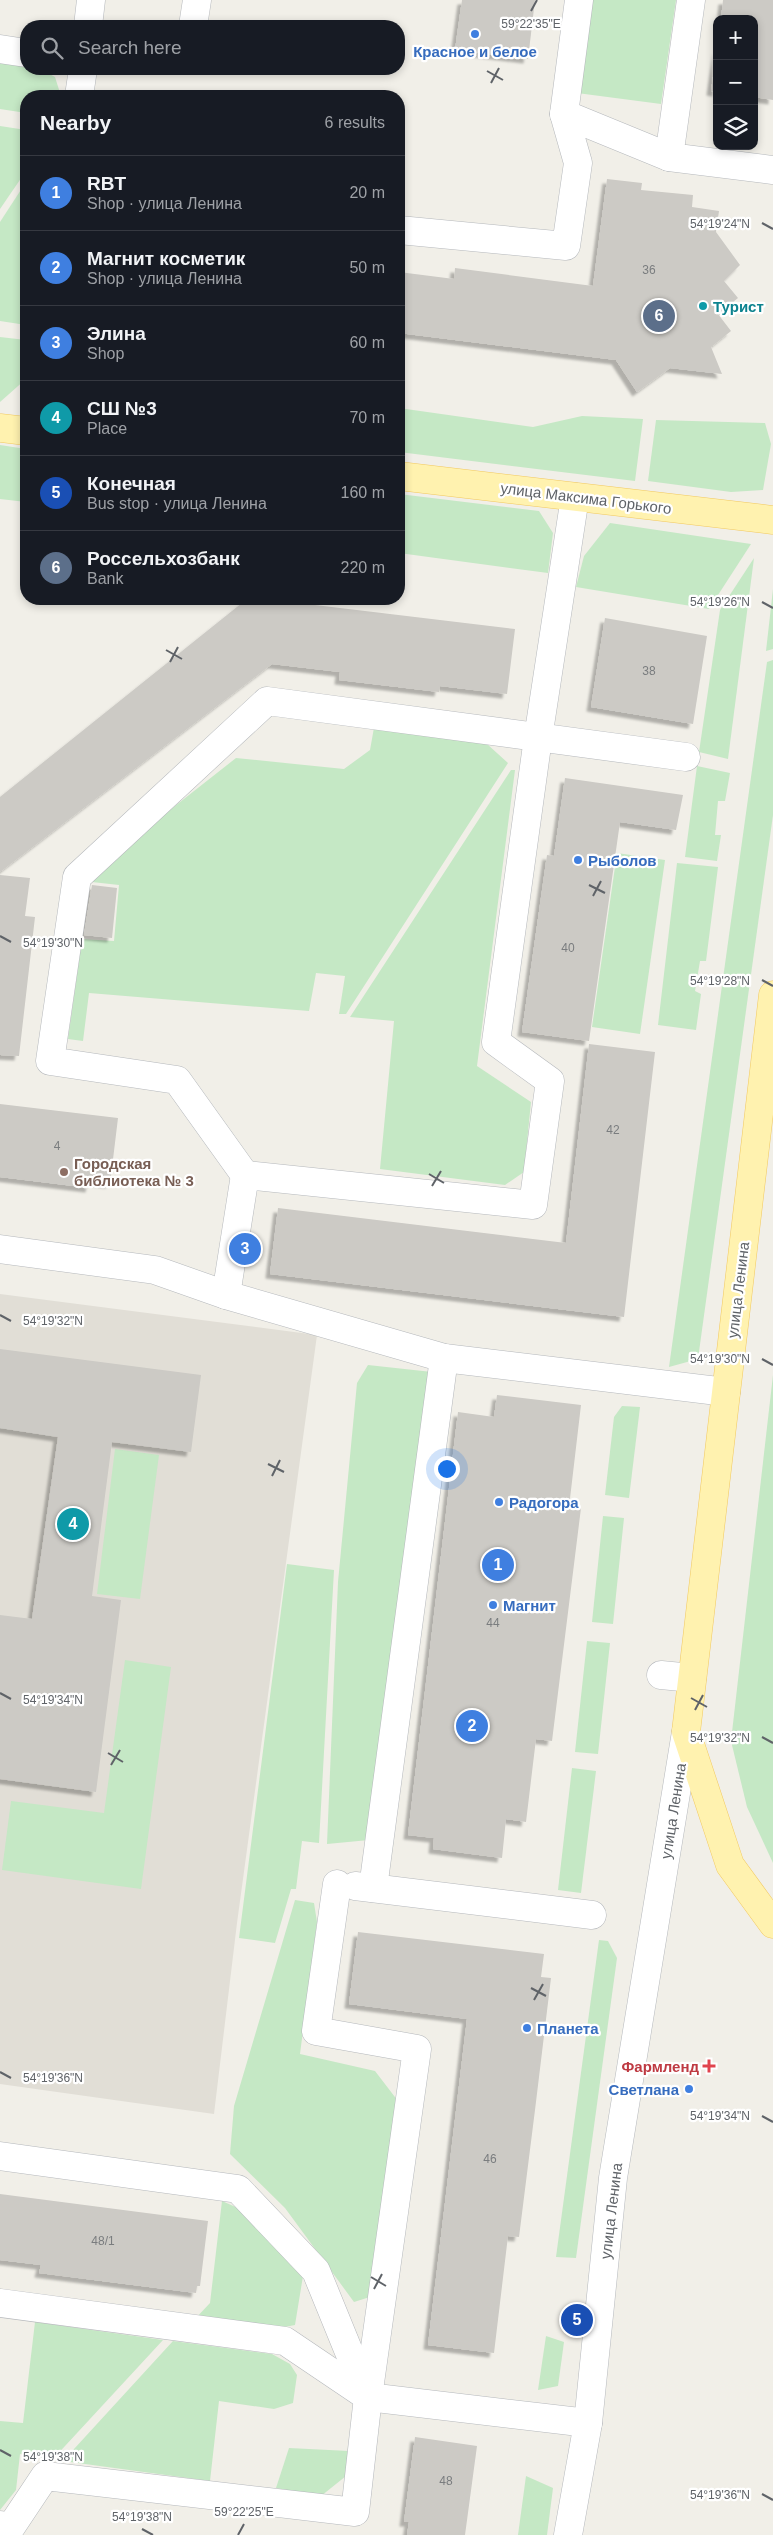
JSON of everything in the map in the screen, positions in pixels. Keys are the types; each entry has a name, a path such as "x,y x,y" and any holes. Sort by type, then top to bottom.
{"main road":[{"path":"0,428 20,430"},
{"name":"улица Максима Горького","path":"405,477 773,520"},
{"name":"улица Ленина","path":"686,1732 773,995"},
{"path":"686,1732 730,1865 773,1924"}],"street":[{"path":"89,20 91,0"},
{"path":"195,20 197,0"},
{"path":"405,231 566,246 578,163 564,114 579,0"},
{"path":"669,157 691,0"},
{"path":"0,49 20,52"},
{"path":"80,90 82,75"},
{"path":"564,114 669,157 773,170"},
{"path":"244,1175 533,1205 550,1081 496,1042 538,738 575,497"},
{"path":"226,1295 244,1175 177,1080 50,1061 77,877 267,701 686,757"},
{"path":"0,1248 155,1270 226,1295 444,1358 726,1392"},
{"path":"373,1888 444,1358"},
{"path":"661,1675 692,1678"},
{"name":"улица Ленина","path":"568,2535 588,2423 613,2178 686,1732"},
{"path":"0,2525 11,2527 45,2476 355,2512 368,2397 417,2048 316,2031 330,1883 592,1915"},
{"path":"0,2156 238,2189 316,2271 368,2397"},
{"path":"0,2303 285,2341 368,2397 588,2423"}],"shaded area":[{"path":"0,1294 317,1335 237,1923 214,2114 0,2084"}],"green space":[{"path":"589,0 676,0 661,104 577,93"},
{"path":"0,62 20,64 20,75 51,75 55,77 59,90 20,90 20,112 0,109"},
{"path":"0,126 20,129 20,180 0,209"},
{"path":"20,191 20,324 0,321 0,222"},
{"path":"0,337 20,339 20,384 0,402"},
{"path":"405,409 533,427 582,416 643,419 635,481 405,453"},
{"path":"656,420 765,423 771,444 763,490 731,492 648,481"},
{"path":"0,445 20,448 20,501 0,499"},
{"path":"405,495 539,511 553,533 548,573 405,554"},
{"path":"610,523 751,544 709,609 576,587 584,556"},
{"path":"754,558 728,759 699,752 720,610"},
{"path":"773,589 773,649 766,651"},
{"path":"773,660 773,815 698,1359 669,1367 767,662"},
{"path":"375,722 487,744 508,763 346,1014 339,1014 345,976 316,973 309,1011 89,993 83,1041 68,1039 82,939 114,941 119,885 92,882 114,854 236,758 344,769 370,750"},
{"path":"697,766 730,773 725,801 718,801 715,835 721,835 717,861 685,857"},
{"path":"511,770 515,770 477,1066 531,1102 524,1172 505,1185 380,1169 394,1021 350,1017"},
{"path":"617,853 665,860 640,1034 592,1027"},
{"path":"677,863 718,867 706,961 700,961 695,991 701,994 696,1030 658,1025"},
{"path":"368,1365 432,1372 369,1840 327,1844 338,1582 357,1383"},
{"path":"773,1375 773,1863 747,1807 731,1741"},
{"path":"622,1406 640,1407 629,1498 605,1495 614,1417"},
{"path":"115,1449 159,1455 140,1599 97,1594"},
{"path":"603,1516 624,1518 613,1624 592,1622"},
{"path":"287,1564 334,1570 319,1843 302,1841 296,1889 291,1889 275,1943 239,1938"},
{"path":"587,1641 610,1643 598,1754 575,1752"},
{"path":"125,1660 171,1667 141,1889 2,1870 11,1801 104,1813"},
{"path":"572,1768 596,1771 581,1893 558,1890"},
{"path":"295,1900 314,1903 317,1922 300,2054 375,2071 398,2101 373,2296 354,2302 285,2208 230,2154 234,2106"},
{"path":"599,1940 608,1941 617,1958 576,2258 556,2257"},
{"path":"222,2201 256,2216 303,2276 295,2325 269,2330 194,2320 210,2303"},
{"path":"35,2322 163,2340 53,2459 20,2454 16,2490 0,2510 0,2421 23,2423"},
{"path":"546,2336 564,2342 558,2386 538,2390"},
{"path":"173,2341 272,2354 290,2364 297,2375 293,2403 274,2409 219,2401 210,2481 63,2461"},
{"path":"289,2448 349,2451 346,2476 321,2496 276,2488"},
{"path":"526,2476 553,2488 547,2535 518,2535"}],"building":[{"path":"462,0 535,0 528,59 455,50"},
{"path":"723,0 773,0 773,100 758,98 758,15 721,15"},
{"path":"607,179 642,183 641,190 693,195 692,207 719,211 716,232 740,265 724,281 738,298 718,314 731,331 711,347 722,374 670,368 637,392 616,360 405,334 405,273 454,279 455,268 593,286"},
{"path":"240,605 315,605 515,629 507,694 440,686 439,692 339,680 340,672 272,664 0,872 0,797"},
{"path":"605,618 707,636 693,724 591,707"},
{"path":"565,778 683,795 676,830 620,822 589,1041 522,1032 547,855 554,856"},
{"path":"0,875 30,878 25,916 35,917 19,1056 0,1055"},
{"path":"92,885 117,888 112,938 84,935"},
{"path":"589,1044 655,1052 624,1317 270,1274 278,1208 566,1243"},
{"path":"0,1104 118,1118 110,1184 91,1181 90,1188 0,1177"},
{"path":"0,1349 201,1375 191,1452 112,1442 92,1596 121,1600 96,1792 0,1779 0,1615 32,1619 58,1437 0,1428"},
{"path":"497,1395 581,1405 569,1507 581,1508 552,1741 536,1739 526,1822 506,1819 502,1858 433,1849 434,1838 408,1835 458,1412 494,1417"},
{"path":"358,1932 544,1954 541,1977 551,1978 535,2110 519,2237 508,2236 494,2353 428,2345 467,2019 349,2004"},
{"path":"0,2194 208,2221 200,2286 197,2286 196,2293 39,2273 41,2265 0,2260"},
{"path":"415,2437 477,2446 465,2535 407,2535 409,2522 404,2522"}],"place":[{"name":"Красное и белое","path":"475,34"},
{"name":"Турист","path":"703,306"},
{"name":"Россельхозбанк","path":"659,316"},
{"name":"Рыболов","path":"578,860"},
{"name":"Городская библиотека № 3","path":"64,1172"},
{"name":"Элина","path":"245,1249"},
{"name":"Радогора","path":"499,1502"},
{"name":"СШ №3","path":"73,1524"},
{"name":"RBT","path":"498,1565"},
{"name":"Магнит","path":"493,1605"},
{"name":"Магнит косметик","path":"472,1726"},
{"name":"Планета","path":"527,2028"},
{"name":"Фармленд","path":"709,2066"},
{"name":"Светлана","path":"689,2089"},
{"name":"Конечная","path":"577,2320"}]}
